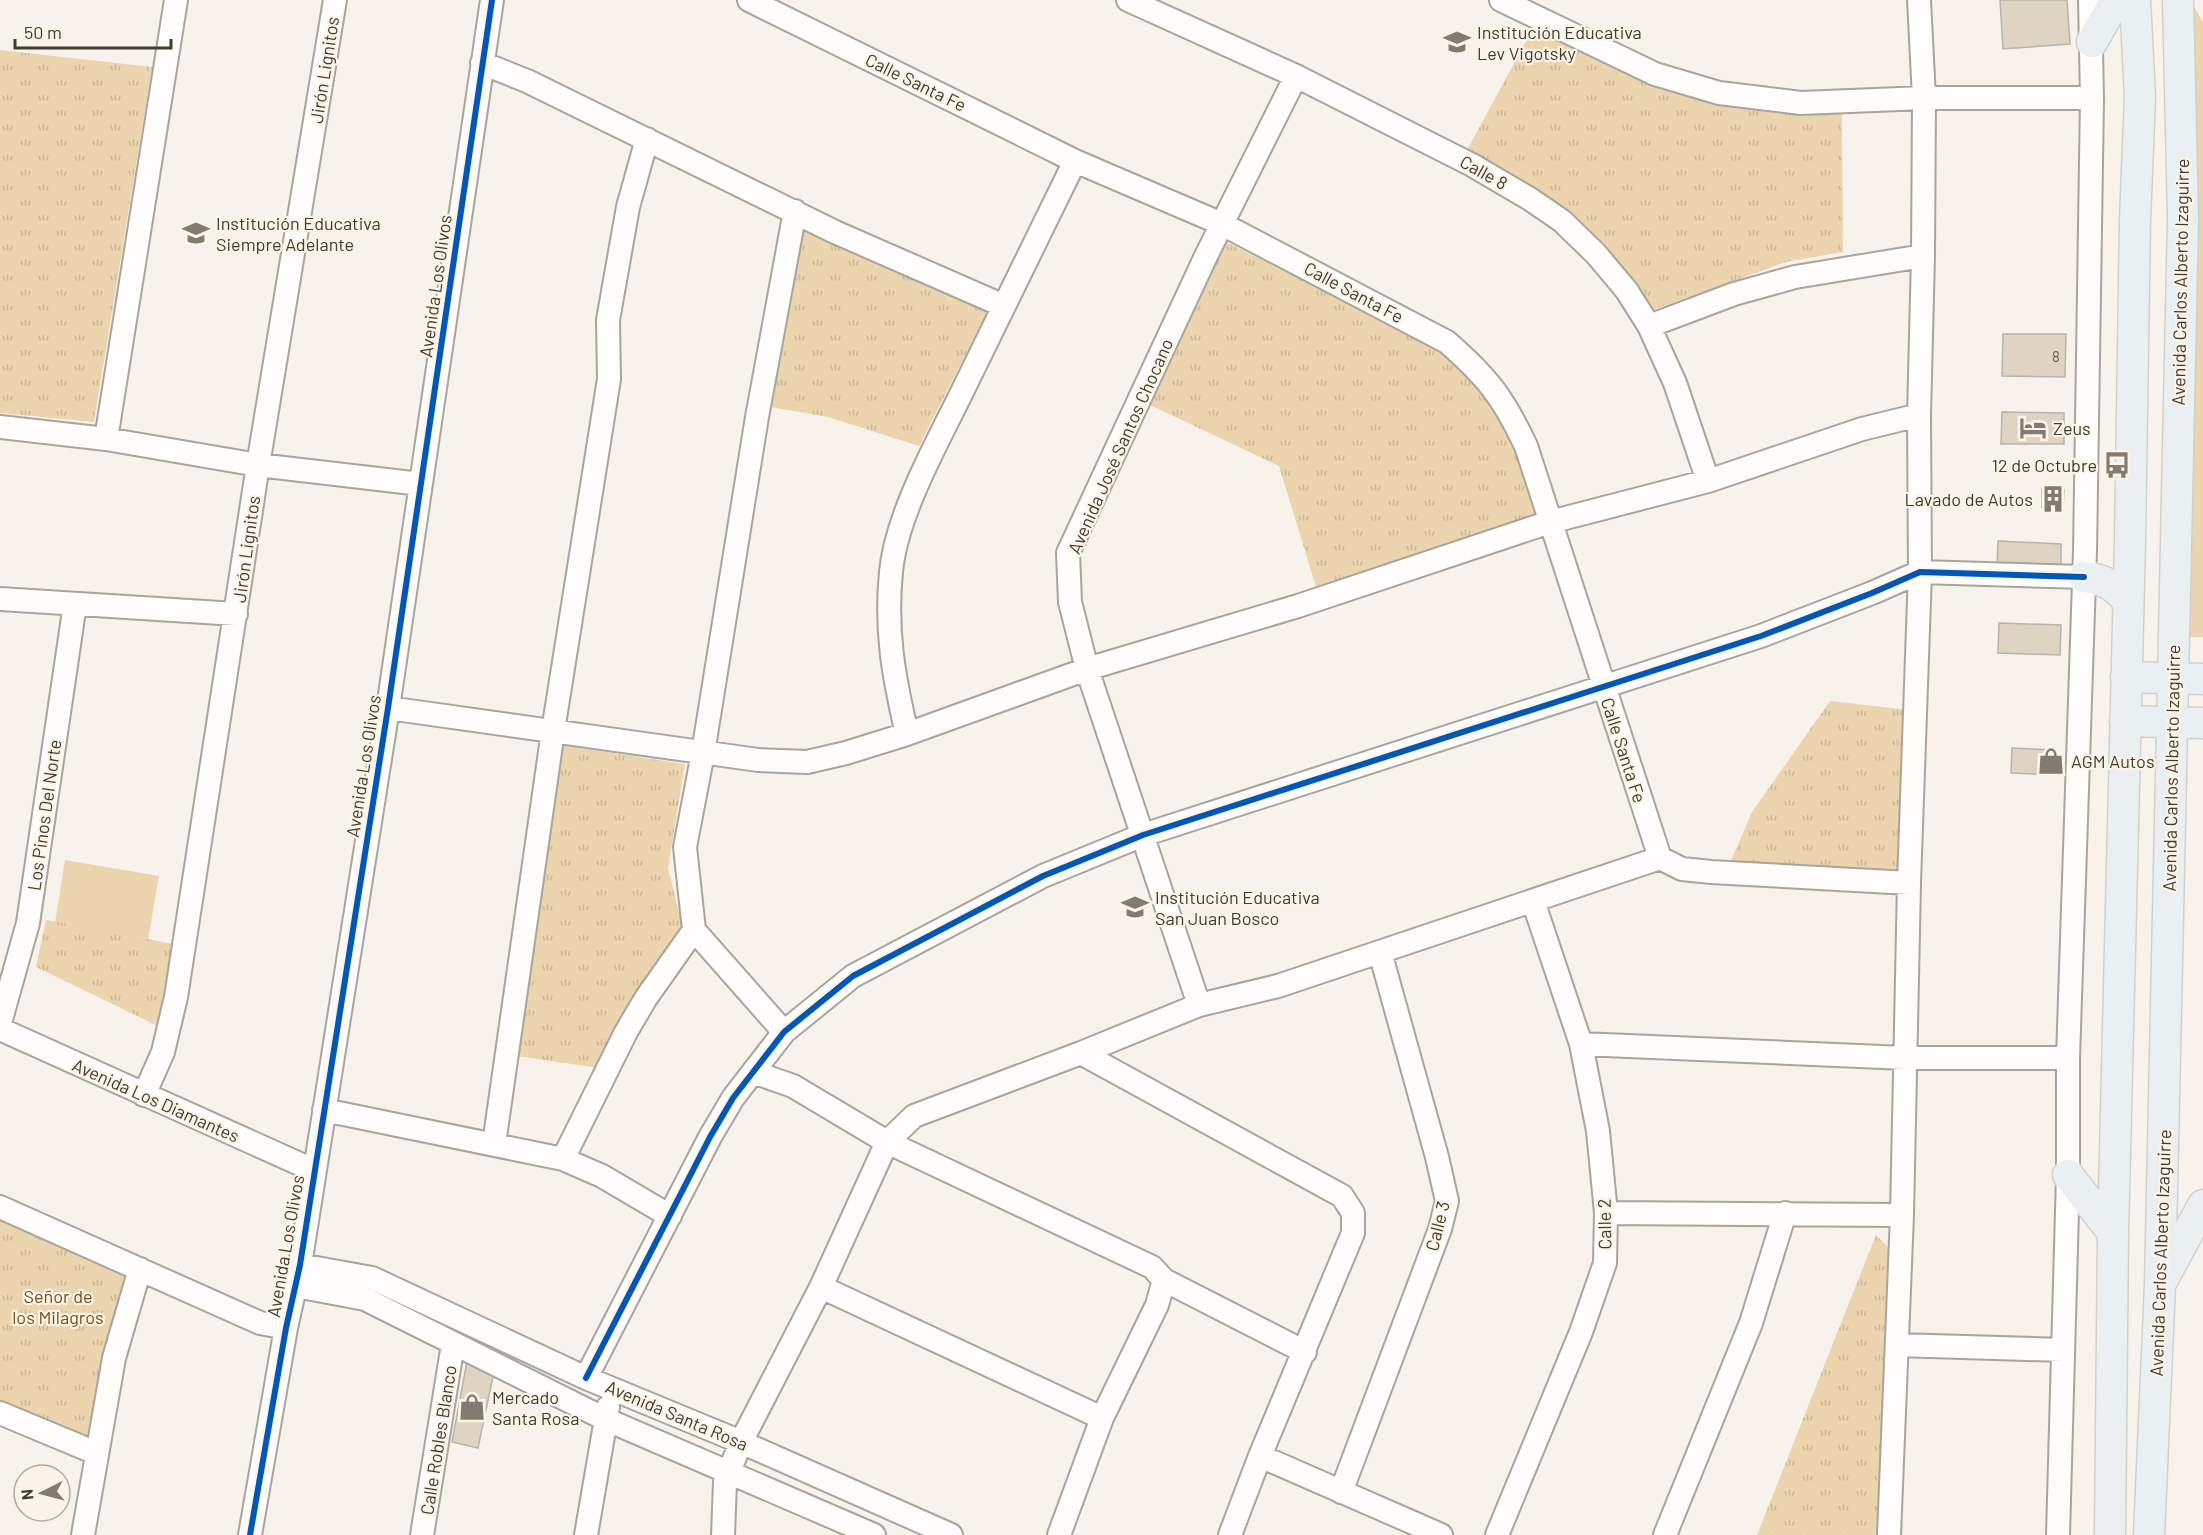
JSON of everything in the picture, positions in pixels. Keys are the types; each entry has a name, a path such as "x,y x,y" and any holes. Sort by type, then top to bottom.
{"main road":[{"path":"2092,42 2116,0"},
{"path":"2110,1535 2113,1233 2139,97 2135,0"},
{"name":"Avenida Carlos Alberto Izaguirre","path":"2149,1535 2160,1285 2183,218 2178,0"},
{"path":"2135,219 2153,206 2168,207 2183,218"},
{"path":"2084,577 2109,582 2128,601"},
{"path":"2126,677 2203,679"},
{"path":"2125,721 2203,723"},
{"path":"2068,1175 2113,1233"},
{"path":"2160,1285 2203,1205"}],"street":[{"path":"106,439 176,0"},
{"name":"Jirón Lignitos","path":"144,1095 163,1052 176,997 258,465 335,0"},
{"name":"Avenida Los Olivos","path":"250,1535 286,1328 298,1275 388,708 492,0"},
{"name":"Calle Santa Fe","path":"749,0 791,9 1075,161 1222,224 1447,342 1476,367 1497,392 1526,446 1660,858"},
{"path":"1501,0 1655,74 1719,93 1801,103 1924,98 2092,98"},
{"path":"1888,1535 1902,1215 1909,883 1920,572 1919,415 1924,98 1919,0"},
{"path":"2058,1535 2068,1175 2068,1058 2084,577 2092,98 2090,0"},
{"name":"Calle 8","path":"1132,1 1296,76 1472,165 1554,215 1596,254 1627,291 1649,326 1675,383 1708,481"},
{"path":"482,63 527,81 835,232 1004,306"},
{"name":"Avenida José Santos Chocano","path":"1200,1005 1087,669 1070,602 1068,553 1222,224 1296,76"},
{"path":"494,1144 552,731 609,379 608,320 628,207 647,139"},
{"path":"907,734 890,645 891,570 902,526 926,464 1075,161"},
{"path":"784,1032 694,930 685,847 703,753 757,417 795,212"},
{"path":"1649,326 1734,294 1795,277 1923,256"},
{"path":"388,708 703,753 758,760 807,762 846,753 907,734 1087,669 1298,606 1550,522 1708,481 1862,429 1919,415"},
{"path":"0,427 106,439 258,465 422,484"},
{"path":"586,1378 710,1137 733,1098 784,1032 853,976 1043,876 1143,835 1761,636 1920,572 2084,577"},
{"path":"0,599 236,614"},
{"name":"Los Pinos Del Norte","path":"0,1023 28,923 75,604"},
{"path":"723,1535 725,1482 741,1442 821,1287 887,1142 914,1116 1200,1005 1278,986 1660,858 1682,869 1711,872 1909,883"},
{"name":"Calle 2","path":"1497,1535 1581,1332 1605,1263 1606,1213 1598,1131 1581,1044 1533,902"},
{"path":"563,1159 626,1032 646,998 694,930"},
{"name":"Calle 3","path":"1341,1492 1440,1229 1447,1201 1380,952"},
{"name":"Avenida Los Diamantes","path":"0,1029 313,1170"},
{"path":"1581,1044 1905,1058 2068,1058"},
{"path":"1081,1053 1342,1196 1353,1213 1353,1233 1260,1456 1230,1535"},
{"path":"753,1072 793,1086 887,1142 1152,1267 1164,1280 1305,1352"},
{"path":"324,1110 563,1159 602,1176 670,1216"},
{"path":"0,1207 260,1323 286,1328"},
{"path":"1606,1213 1902,1215"},
{"path":"1665,1535 1751,1323 1785,1213"},
{"path":"83,1535 114,1358 140,1269"},
{"name":"Avenida Santa Rosa","path":"298,1275 365,1299 605,1419 874,1535"},
{"name":"Avenida Santa Rosa","path":"298,1275 372,1278 586,1378 741,1442 951,1535"},
{"path":"1059,1535 1102,1418 1157,1305 1164,1280"},
{"path":"821,1287 1102,1418"},
{"name":"Calle Robles Blanco","path":"422,1535 453,1344"},
{"path":"1897,1345 2063,1350"},
{"path":"586,1535 612,1388"},
{"path":"0,1413 96,1453"},
{"path":"1260,1456 1441,1535"}],"green space":[{"path":"2191,2 2203,22 2203,637 2186,637"},
{"path":"1533,28 1639,77 1706,100 1773,112 1842,114 1843,252 1786,262 1649,311 1630,283 1465,154"},
{"path":"0,50 152,67 94,422 0,413"},
{"path":"803,223 988,310 919,446 828,417 771,407"},
{"path":"1224,241 1434,345 1460,365 1488,398 1509,436 1538,518 1317,590 1279,466 1150,405"},
{"path":"1830,701 1909,710 1900,872 1730,863 1752,812"},
{"path":"560,745 685,764 668,868 683,929 599,1068 517,1056"},
{"path":"65,860 159,876 148,939 55,923"},
{"path":"46,920 184,946 168,1031 36,967"},
{"name":"Señor de los Milagros","path":"0,1218 128,1273 90,1439 0,1402"},
{"path":"1876,1235 1889,1248 1877,1535 1757,1535"}],"building":[{"path":"2000,0 2067,0 2070,44 2003,49"},
{"path":"2003,334 2066,334 2065,377 2002,376"},
{"name":"Zeus","path":"2002,412 2064,413 2064,444 2001,444"},
{"name":"Lavado de Autos","path":"2042,489 2064,490 2063,508 2042,507"},
{"path":"1998,541 2061,544 2061,570 1997,568"},
{"path":"1999,623 2061,625 2060,655 1998,653"},
{"path":"2012,748 2056,750 2055,775 2011,773"},
{"name":"Mercado Santa Rosa","path":"467,1361 494,1372 478,1448 452,1442"}],"cycle path":[{"path":"250,1535 286,1328 300,1265 388,708 492,0"},
{"path":"586,1378 710,1137 733,1098 784,1032 853,976 1043,876 1143,835 1761,636 1920,572 2084,577"}],"place":[{"name":"Institución Educativa Lev Vigotsky","path":"1457,42"},
{"name":"Institución Educativa Siempre Adelante","path":"196,233"},
{"name":"Zeus","path":"2033,428"},
{"name":"12 de Octubre","path":"2117,465"},
{"name":"Lavado de Autos","path":"2053,499"},
{"name":"AGM Autos","path":"2051,761"},
{"name":"Institución Educativa San Juan Bosco","path":"1135,907"},
{"name":"Mercado Santa Rosa","path":"472,1407"}]}
